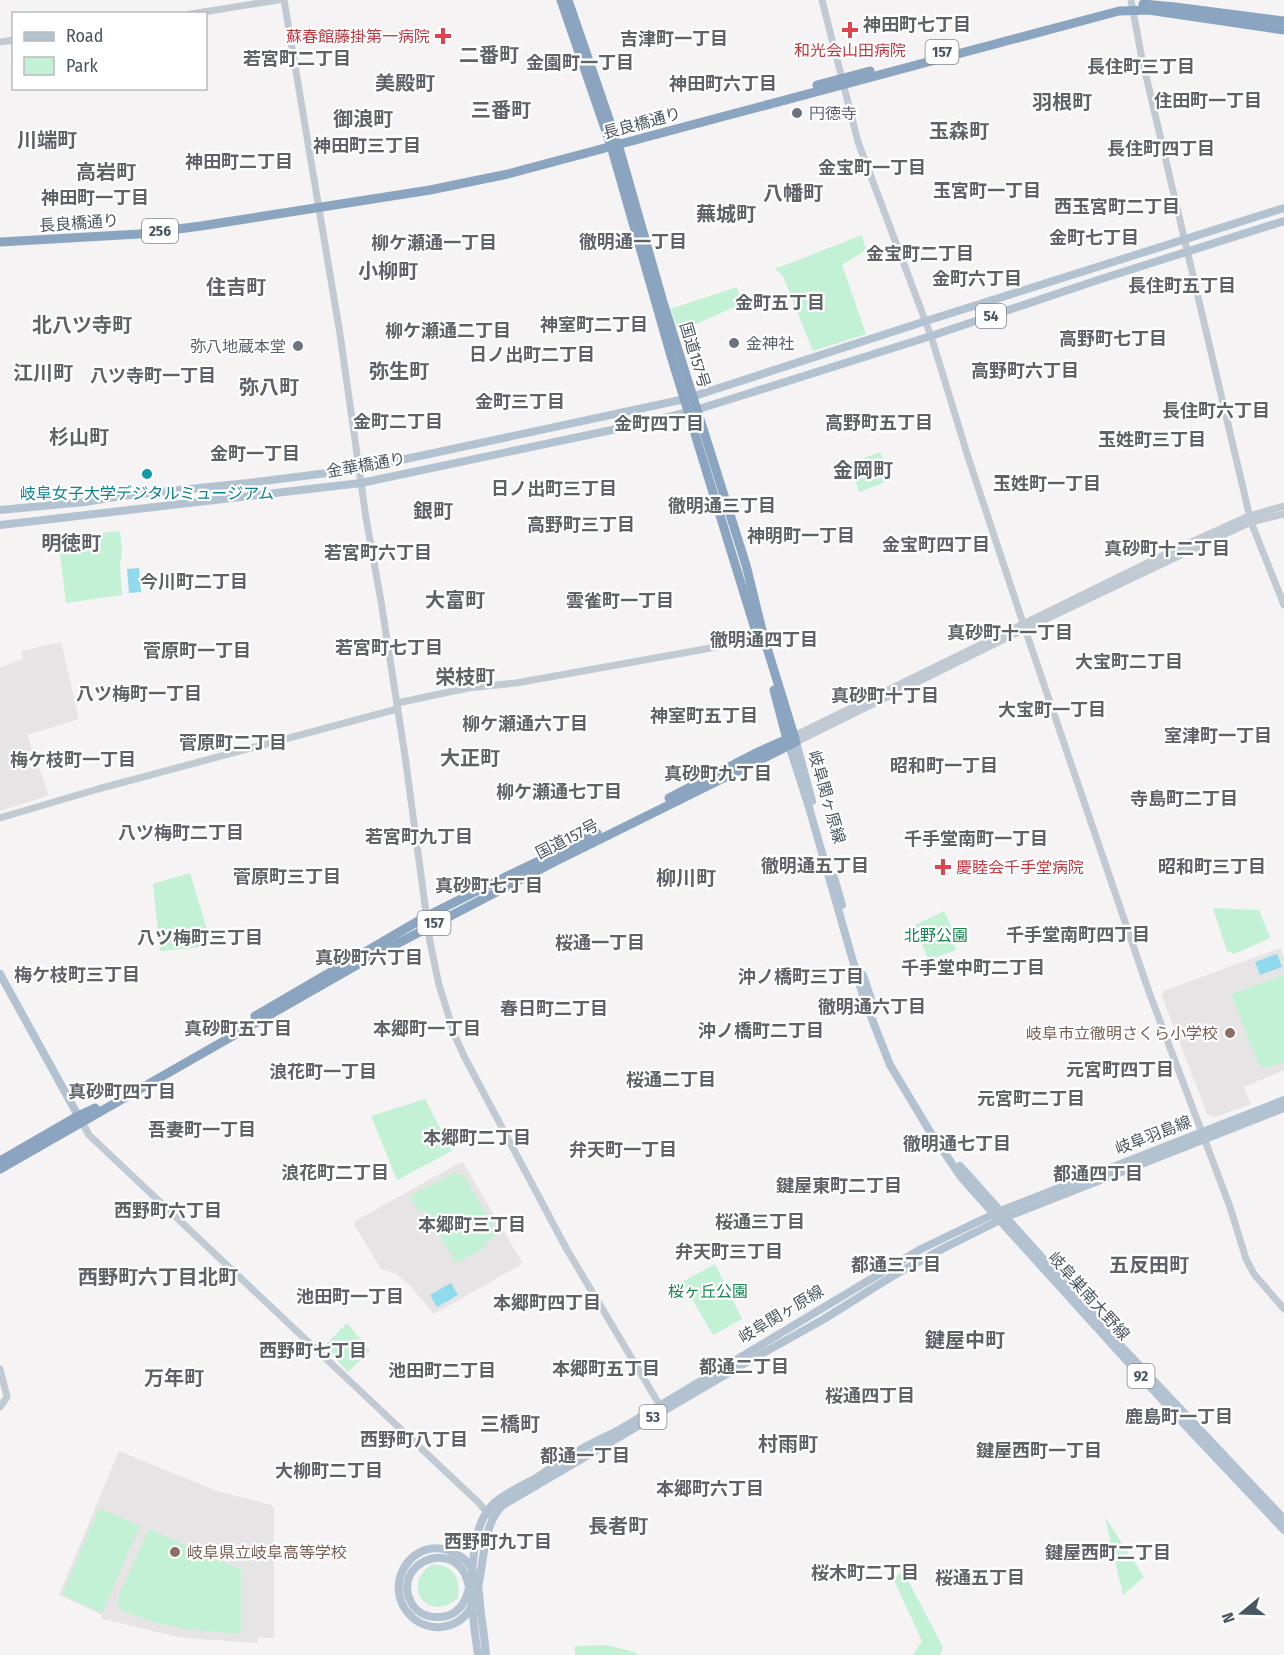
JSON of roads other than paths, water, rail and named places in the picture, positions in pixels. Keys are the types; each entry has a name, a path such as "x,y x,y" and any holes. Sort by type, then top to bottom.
{"highway":[{"path":"561,0 613,143"},
{"path":"568,0 613,143"},
{"name":"長良橋通り","path":"0,242 140,234 430,190 508,174 613,143 843,81 1119,11 1132,5 1147,4 1284,21"},
{"name":"長良橋通り","path":"1132,5 1148,10 1284,30"},
{"name":"国道157号","path":"613,143 663,302 689,398 746,565 761,639 781,718 791,741"},
{"name":"長良橋通り","path":"0,237 130,230 319,206"},
{"name":"国道157号","path":"761,639 791,741"},
{"name":"157","path":"758,752 779,737 781,718"},
{"name":"国道157号","path":"0,1169 124,1092 427,916 758,752 791,741"},
{"name":"国道157号","path":"0,1161 428,927 791,741"}],"main road":[{"name":"54","path":"689,398 1284,208"},
{"name":"54","path":"693,410 931,336 1284,221"},
{"name":"金華橋通り","path":"0,510 359,469 689,398"},
{"name":"金華橋通り","path":"0,525 361,483 626,427 693,410"},
{"name":"岐阜関ヶ原線","path":"404,1577 398,1585 399,1596 402,1606 415,1620 437,1628 455,1624 466,1616 480,1586 484,1545 490,1516 503,1505 661,1408 824,1319 891,1277 1000,1216 932,1128 895,1063 868,994 791,741"},
{"path":"0,974 80,1119"},
{"name":"岐阜羽島線","path":"1203,1136 1284,1100"},
{"name":"岐阜羽島線","path":"1000,1216 1203,1136 1284,1108"},
{"name":"岐阜巣南大野線","path":"1000,1216 1284,1519"},
{"name":"岐阜巣南大野線","path":"1000,1216 1185,1425 1284,1530"},
{"path":"404,1577 409,1560 430,1548 447,1549 464,1559 472,1569 479,1591 486,1655"},
{"path":"404,1577 425,1560 443,1558 459,1565 471,1593 478,1655"}],"street":[{"path":"203,12 278,0"},
{"path":"284,0 340,334 428,927 439,986 464,1056 566,1248 661,1408"},
{"path":"822,0 858,142 926,321 1024,626 1149,992 1230,1207 1246,1259 1254,1274 1284,1309"},
{"path":"1132,5 1250,519 1284,605"},
{"path":"791,741 1024,626 1250,519 1284,507"},
{"path":"1250,519 1284,514"},
{"path":"0,818 75,795 468,688 516,683 761,639"},
{"path":"80,1119 89,1135 479,1503 490,1516"},
{"path":"0,1369 7,1397 0,1407"}],"water":[{"path":"139,568 141,592 129,593 127,569"},
{"path":"1277,954 1282,967 1260,975 1255,962"},
{"path":"451,1283 458,1295 437,1307 430,1295"}],"place":[{"name":"和光会山田病院","path":"850,30"},
{"name":"蘇春館藤掛第一病院","path":"443,36"},
{"name":"円徳寺","path":"797,113"},
{"name":"金神社","path":"734,343"},
{"name":"弥八地蔵本堂","path":"298,346"},
{"name":"岐阜女子大学デジタルミュージアム","path":"147,474"},
{"name":"慶睦会千手堂病院","path":"943,867"},
{"name":"岐阜市立徹明さくら小学校","path":"1230,1033"},
{"name":"岐阜県立岐阜高等学校","path":"175,1552"}],"district":[{"name":"神田町七丁目","path":"917,25"},
{"name":"吉津町一丁目","path":"674,39"},
{"name":"二番町","path":"489,55"},
{"name":"若宮町二丁目","path":"297,59"},
{"name":"金園町一丁目","path":"580,63"},
{"name":"長住町三丁目","path":"1141,67"},
{"name":"美殿町","path":"405,83"},
{"name":"神田町六丁目","path":"723,84"},
{"name":"住田町一丁目","path":"1208,101"},
{"name":"羽根町","path":"1062,102"},
{"name":"三番町","path":"501,110"},
{"name":"御浪町","path":"363,119"},
{"name":"玉森町","path":"959,131"},
{"name":"川端町","path":"47,140"},
{"name":"神田町三丁目","path":"367,146"},
{"name":"長住町四丁目","path":"1161,149"},
{"name":"神田町二丁目","path":"239,162"},
{"name":"金宝町一丁目","path":"872,168"},
{"name":"高岩町","path":"106,172"},
{"name":"玉宮町一丁目","path":"987,191"},
{"name":"八幡町","path":"793,193"},
{"name":"神田町一丁目","path":"95,198"},
{"name":"西玉宮町二丁目","path":"1117,207"},
{"name":"蕪城町","path":"726,214"},
{"name":"金町七丁目","path":"1094,238"},
{"name":"徹明通一丁目","path":"633,242"},
{"name":"柳ケ瀬通一丁目","path":"434,243"},
{"name":"金宝町二丁目","path":"920,254"},
{"name":"小柳町","path":"388,271"},
{"name":"金町六丁目","path":"977,279"},
{"name":"長住町五丁目","path":"1182,286"},
{"name":"住吉町","path":"236,287"},
{"name":"金町五丁目","path":"780,303"},
{"name":"北八ツ寺町","path":"82,325"},
{"name":"神室町二丁目","path":"594,325"},
{"name":"柳ケ瀬通二丁目","path":"448,331"},
{"name":"高野町七丁目","path":"1113,339"},
{"name":"日ノ出町二丁目","path":"532,355"},
{"name":"弥生町","path":"399,371"},
{"name":"高野町六丁目","path":"1025,371"},
{"name":"江川町","path":"43,373"},
{"name":"八ツ寺町一丁目","path":"153,376"},
{"name":"弥八町","path":"269,387"},
{"name":"金町三丁目","path":"520,402"},
{"name":"長住町六丁目","path":"1216,411"},
{"name":"金町二丁目","path":"398,422"},
{"name":"高野町五丁目","path":"879,423"},
{"name":"金町四丁目","path":"659,424"},
{"name":"杉山町","path":"79,437"},
{"name":"玉姓町三丁目","path":"1152,440"},
{"name":"金町一丁目","path":"255,454"},
{"name":"金岡町","path":"863,470"},
{"name":"玉姓町一丁目","path":"1047,484"},
{"name":"日ノ出町三丁目","path":"554,489"},
{"name":"徹明通三丁目","path":"722,506"},
{"name":"銀町","path":"433,511"},
{"name":"高野町三丁目","path":"581,525"},
{"name":"神明町一丁目","path":"801,536"},
{"name":"明徳町","path":"71,543"},
{"name":"金宝町四丁目","path":"936,545"},
{"name":"真砂町十二丁目","path":"1167,549"},
{"name":"若宮町六丁目","path":"378,553"},
{"name":"今川町二丁目","path":"194,582"},
{"name":"大富町","path":"455,600"},
{"name":"雲雀町一丁目","path":"620,601"},
{"name":"真砂町十一丁目","path":"1010,633"},
{"name":"徹明通四丁目","path":"764,640"},
{"name":"若宮町七丁目","path":"389,648"},
{"name":"菅原町一丁目","path":"197,651"},
{"name":"大宝町二丁目","path":"1129,662"},
{"name":"栄枝町","path":"465,677"},
{"name":"八ツ梅町一丁目","path":"139,694"},
{"name":"真砂町十丁目","path":"885,696"},
{"name":"大宝町一丁目","path":"1052,710"},
{"name":"神室町五丁目","path":"704,716"},
{"name":"柳ケ瀬通六丁目","path":"525,724"},
{"name":"室津町一丁目","path":"1218,736"},
{"name":"菅原町二丁目","path":"233,743"},
{"name":"大正町","path":"470,758"},
{"name":"梅ケ枝町一丁目","path":"73,760"},
{"name":"昭和町一丁目","path":"944,766"},
{"name":"真砂町九丁目","path":"718,774"},
{"name":"柳ケ瀬通七丁目","path":"559,792"},
{"name":"寺島町二丁目","path":"1184,799"},
{"name":"八ツ梅町二丁目","path":"181,833"},
{"name":"若宮町九丁目","path":"419,837"},
{"name":"千手堂南町一丁目","path":"976,839"},
{"name":"徹明通五丁目","path":"815,866"},
{"name":"昭和町三丁目","path":"1212,867"},
{"name":"菅原町三丁目","path":"287,877"},
{"name":"柳川町","path":"686,878"},
{"name":"真砂町七丁目","path":"489,886"},
{"name":"千手堂南町四丁目","path":"1078,935"},
{"name":"八ツ梅町三丁目","path":"200,938"},
{"name":"桜通一丁目","path":"600,943"},
{"name":"真砂町六丁目","path":"369,958"},
{"name":"千手堂中町二丁目","path":"973,968"},
{"name":"梅ケ枝町三丁目","path":"77,975"},
{"name":"沖ノ橋町三丁目","path":"801,977"},
{"name":"徹明通六丁目","path":"872,1007"},
{"name":"春日町二丁目","path":"554,1009"},
{"name":"真砂町五丁目","path":"238,1029"},
{"name":"本郷町一丁目","path":"427,1029"},
{"name":"沖ノ橋町二丁目","path":"761,1031"},
{"name":"元宮町四丁目","path":"1120,1070"},
{"name":"浪花町一丁目","path":"323,1072"},
{"name":"桜通二丁目","path":"671,1080"},
{"name":"真砂町四丁目","path":"122,1092"},
{"name":"元宮町二丁目","path":"1031,1099"},
{"name":"吾妻町一丁目","path":"202,1130"},
{"name":"本郷町二丁目","path":"477,1138"},
{"name":"徹明通七丁目","path":"957,1144"},
{"name":"弁天町一丁目","path":"623,1150"},
{"name":"浪花町二丁目","path":"335,1173"},
{"name":"都通四丁目","path":"1098,1174"},
{"name":"鍵屋東町二丁目","path":"839,1186"},
{"name":"西野町六丁目","path":"168,1211"},
{"name":"桜通三丁目","path":"760,1222"},
{"name":"本郷町三丁目","path":"472,1225"},
{"name":"弁天町三丁目","path":"729,1252"},
{"name":"都通三丁目","path":"896,1265"},
{"name":"五反田町","path":"1149,1265"},
{"name":"西野町六丁目北町","path":"158,1277"},
{"name":"池田町一丁目","path":"350,1297"},
{"name":"本郷町四丁目","path":"547,1303"},
{"name":"鍵屋中町","path":"965,1340"},
{"name":"西野町七丁目","path":"313,1351"},
{"name":"都通二丁目","path":"744,1367"},
{"name":"本郷町五丁目","path":"606,1369"},
{"name":"池田町二丁目","path":"442,1371"},
{"name":"万年町","path":"174,1378"},
{"name":"桜通四丁目","path":"870,1396"},
{"name":"鹿島町一丁目","path":"1179,1417"},
{"name":"三橋町","path":"510,1424"},
{"name":"西野町八丁目","path":"414,1440"},
{"name":"村雨町","path":"788,1444"},
{"name":"鍵屋西町一丁目","path":"1039,1451"},
{"name":"都通一丁目","path":"585,1456"},
{"name":"大柳町二丁目","path":"329,1471"},
{"name":"本郷町六丁目","path":"710,1489"},
{"name":"長者町","path":"618,1526"},
{"name":"西野町九丁目","path":"498,1542"},
{"name":"鍵屋西町二丁目","path":"1108,1553"},
{"name":"桜木町二丁目","path":"865,1573"},
{"name":"桜通五丁目","path":"980,1578"}],"park label":[{"name":"北野公園","path":"936,935"},
{"name":"桜ヶ丘公園","path":"708,1291"}]}
